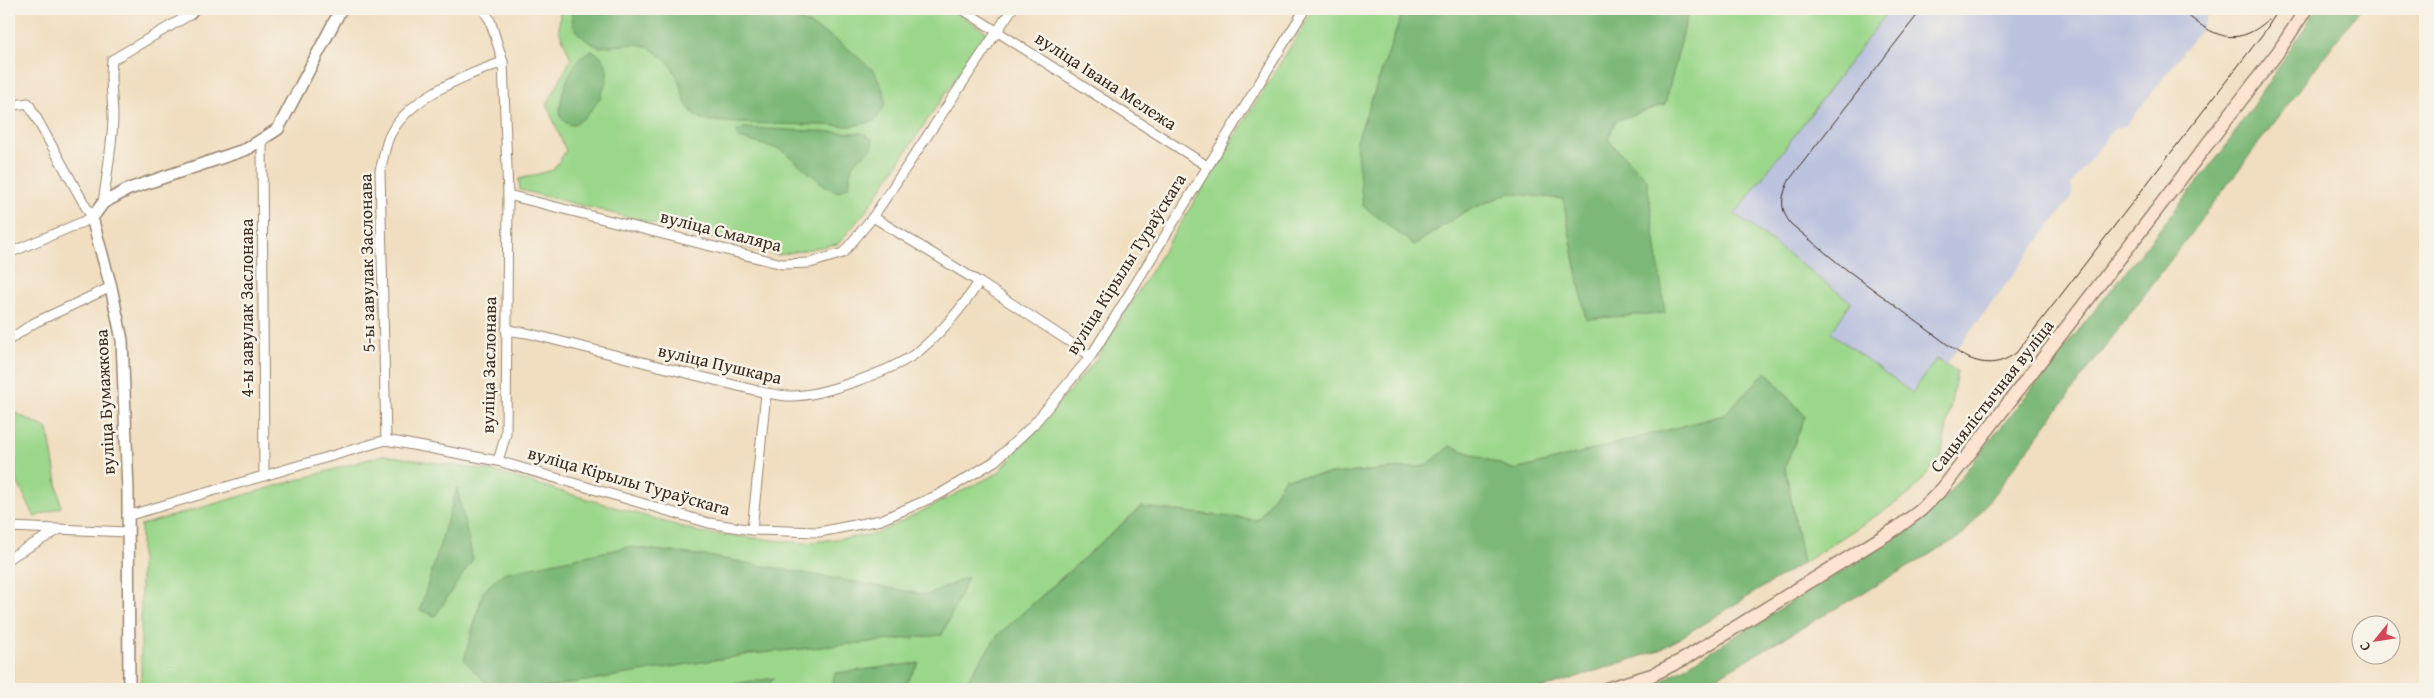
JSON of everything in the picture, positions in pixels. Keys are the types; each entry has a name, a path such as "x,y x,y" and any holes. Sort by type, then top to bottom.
{"main road":[{"name":"Сацыялістычная вуліца","path":"1606,689 1652,675 1684,659 1897,528 1931,500 1943,488 2272,59 2306,9"}],"street":[{"path":"103,203 112,146 114,96 110,72 112,60 191,14 195,9"},
{"path":"9,253 92,218 103,203 129,189 247,149 278,129 341,9"},
{"name":"вуліца Заслонава","path":"127,516 386,440 498,461 506,434 508,194 504,62 490,20 483,9"},
{"name":"вуліца Івана Мележа","path":"962,9 1206,166"},
{"name":"вуліца Смаляра","path":"508,194 782,264 810,263 843,252 873,217 1012,9"},
{"name":"вуліца Кірылы Тураўскага","path":"498,461 709,523 752,530 819,532 881,520 940,494 995,461 1033,425 1091,356 1206,166 1306,9"},
{"name":"5-ы завулак Заслонава","path":"386,440 380,170 390,133 412,107 467,75 504,62"},
{"name":"вуліца Бумажкова","path":"9,106 28,103 92,218 112,287 122,340 128,532 129,689"},
{"name":"4-ы завулак Заслонава","path":"262,140 264,476"},
{"path":"873,217 979,282 1091,356"},
{"name":"вуліца Пушкара","path":"506,330 526,333 766,393 790,397 818,392 874,375 917,352 957,316 979,282"},
{"path":"9,340 34,323 112,287"},
{"path":"752,530 766,393"},
{"path":"9,527 128,532"},
{"path":"9,558 60,529"}],"shaded area":[{"path":"1890,9 2211,9 2202,27 2145,102 2126,125 2114,129 2071,184 2073,195 1946,364 1936,359 1912,393 1830,332 1851,303 1735,214"}],"green space":[{"path":"560,9 950,9 987,32 866,211 838,244 778,255 520,190 519,179 553,170 566,151 547,105 571,59 559,30"},
{"path":"571,9 780,9 832,37 875,72 885,95 885,105 875,121 853,126 736,123 704,120 694,114 686,104 678,78 671,66 659,54 646,46 636,44 599,47 589,42 579,34 573,25"},
{"path":"1314,9 1404,9 1356,143 1414,245 1464,212 1509,193 1563,199 1586,319 1647,181 1608,140 1615,121 1665,104 1689,9 1890,9 1735,214 1851,302 1831,333 1912,393 1936,359 1957,371 1941,457 1911,493 1803,563 1785,467 1805,416 1766,372 1724,415 1516,470 1450,446 1427,466 1285,478 1258,520 1141,507 998,635 961,689 141,689 141,525 383,455 492,471 703,533 804,543 876,534 998,473 1095,361"},
{"path":"1404,9 1689,9 1665,104 1615,121 1608,140 1647,180 1665,313 1586,319 1563,199 1509,193 1464,212 1414,245 1363,206 1356,143"},
{"path":"2317,9 2360,9 1963,535 1696,689 1642,689 1654,686 1915,526 1949,492 2224,149"},
{"path":"592,51 602,58 607,67 603,92 588,114 578,122 569,125 561,118 560,110 567,79 578,60"},
{"path":"744,128 862,133 872,139 873,146 852,166 849,186 838,192 824,185 782,150 739,138 737,131"},
{"path":"1766,372 1805,416 1785,467 1803,563 1660,650 1540,689 961,689 998,635 1141,507 1258,520 1285,478 1426,466 1450,446 1516,470 1724,415"},
{"path":"9,410 48,429 61,507 35,517 9,465"},
{"path":"457,488 473,559 435,616 420,610"},
{"path":"628,547 707,556 928,595 968,577 942,635 751,654 536,689 487,684 464,660 483,592 503,573"},
{"path":"919,663 902,689 831,689 835,673"},
{"path":"775,678 764,689 697,689"}],"tram line":[{"path":"1922,9 1790,179 1783,197 1783,208 1791,224 1839,264 1959,353 1974,360 1988,363 2002,361 2016,353 2265,31 2279,9"},
{"path":"2180,9 2202,26 2222,36 2244,35 2268,20"}]}
